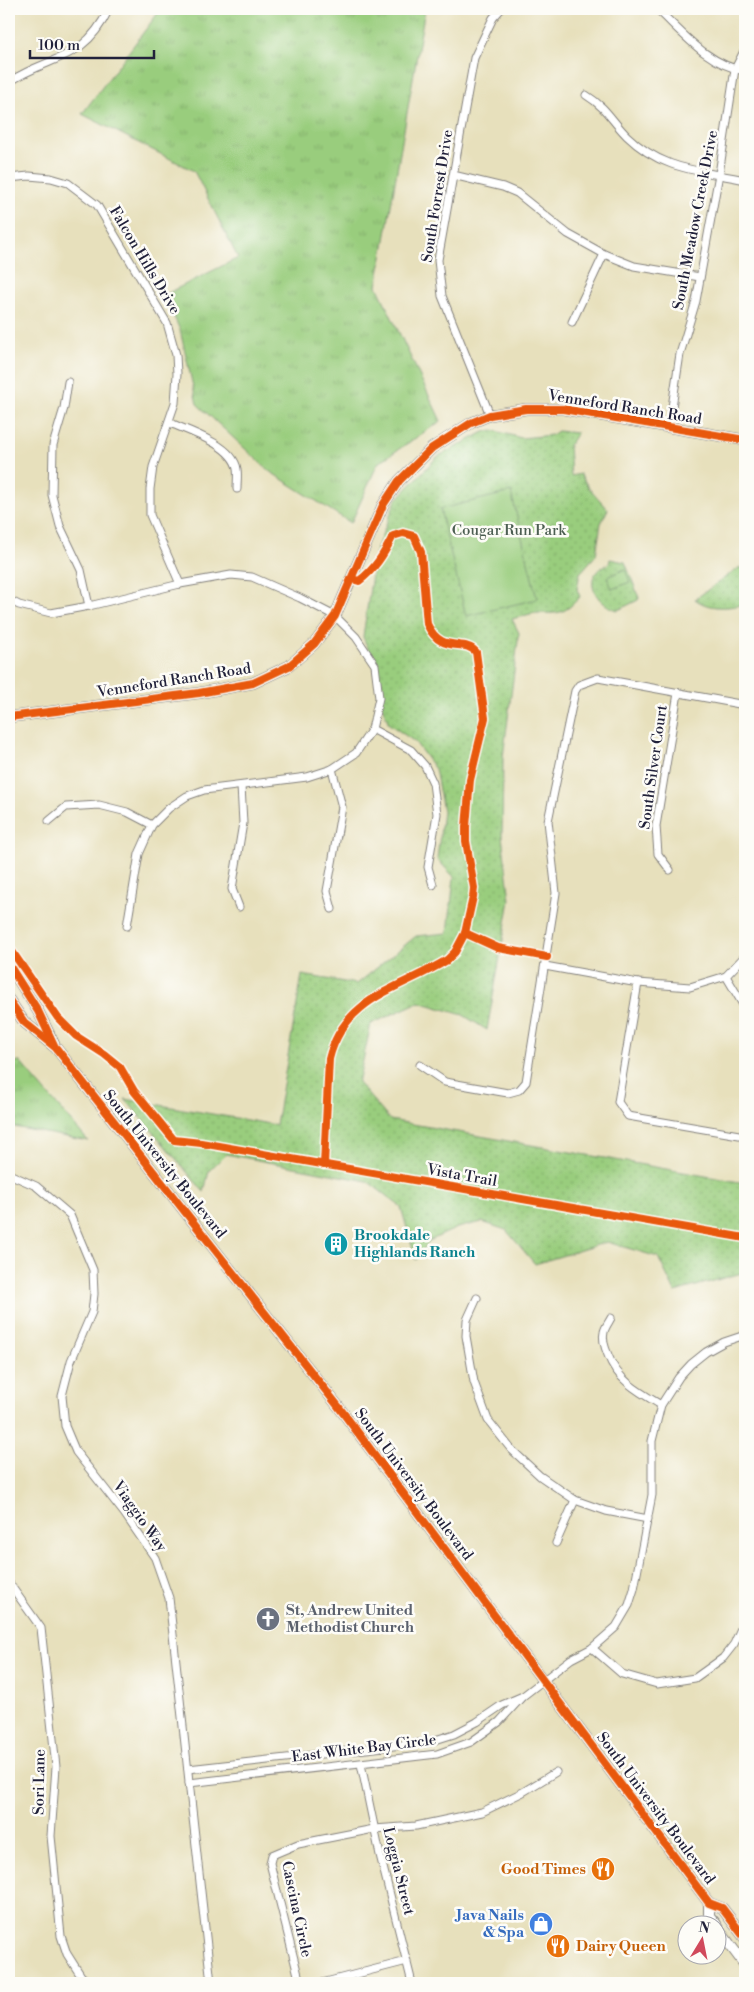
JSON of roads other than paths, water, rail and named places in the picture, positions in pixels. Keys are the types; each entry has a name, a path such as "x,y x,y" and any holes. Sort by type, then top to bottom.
{"main road":[{"name":"Venneford Ranch Road","path":"9,717 199,693 253,683 289,666 314,644 335,616 383,505 399,481 418,459 438,444 471,423 490,415 526,409 563,409 745,440"},
{"name":"South University Boulevard","path":"9,965 38,1011 56,1048"},
{"path":"9,977 24,990"},
{"name":"South University Boulevard","path":"9,1000 24,1022 56,1048 280,1330 544,1680 709,1903 710,1914"},
{"name":"South University Boulevard","path":"709,1903 722,1908 745,1938"},
{"name":"South University Boulevard","path":"726,1939 745,1965"}],"street":[{"path":"9,82 24,72 50,64 74,52 95,34 109,9"},
{"name":"South Forrest Drive","path":"490,415 442,296 438,260 474,58 493,18 501,9"},
{"path":"657,9 706,55 735,70 745,71"},
{"name":"South Meadow Creek Drive","path":"669,427 680,354 696,301 719,174 735,70 745,49"},
{"path":"586,95 600,104 627,136 650,155 674,166 745,180"},
{"path":"453,174 504,187 518,194 568,234 604,254 634,266 700,277"},
{"name":"Falcon Hills Drive","path":"9,178 29,176 51,178 68,183 97,205 168,323 176,355 178,374 175,403 170,423 153,467 150,489 150,515 180,584"},
{"path":"572,322 604,254"},
{"path":"68,382 64,408 53,446 52,495 60,526 81,570 89,606"},
{"path":"170,423 203,436 224,449 237,467 237,489"},
{"path":"9,600 18,606 51,612 89,606 180,584 231,575 252,577 335,616 356,637 375,665 379,698 372,729 356,753 332,769 307,777 204,790 187,796 169,808 152,825 139,854 128,926"},
{"path":"420,1066 445,1082 508,1093 519,1090 526,1082 556,894 548,821 575,691 579,685 598,678 745,705"},
{"name":"South Silver Court","path":"670,870 658,854 656,826 678,693"},
{"path":"372,729 411,750 425,766 433,783 437,814 428,867 433,885"},
{"path":"332,769 342,807 326,891 332,909"},
{"path":"239,907 232,889 244,823 241,786"},
{"path":"48,821 66,808 99,805 127,812 152,825"},
{"path":"544,966 638,984 690,986 726,976 745,956"},
{"path":"726,976 745,1008"},
{"path":"638,984 618,1102 628,1116 745,1136"},
{"name":"Viaggio Way","path":"9,1174 36,1186 70,1215 93,1270 94,1294 92,1312 70,1361 62,1396 65,1426 76,1452 124,1513 155,1558 169,1598 211,1983"},
{"path":"477,1298 467,1320 466,1336 474,1382 488,1420 511,1449 540,1476 575,1500 606,1511 648,1519"},
{"path":"611,1318 604,1331 605,1348 612,1368 637,1390 661,1404"},
{"path":"188,1769 430,1742 454,1734 477,1722 502,1705 523,1696 563,1666 592,1648 616,1627 629,1605 634,1589 652,1495 652,1441 661,1404 679,1377 691,1364 706,1352 724,1342 745,1335"},
{"path":"556,1542 575,1500"},
{"name":"Sori Lane","path":"9,1583 41,1628 56,1767 51,1836 61,1936 67,1954 89,1983"},
{"path":"592,1648 622,1674 658,1684 695,1678 723,1658 734,1644 743,1624 745,1614"},
{"name":"East White Bay Circle","path":"188,1783 437,1754 471,1742 499,1722 523,1696"},
{"name":"Loggia Street","path":"361,1764 374,1829 412,1983"},
{"path":"374,1829 416,1826 482,1812 523,1792 556,1772"},
{"name":"Cascina Circle","path":"300,1983 270,1863 272,1855 298,1844 374,1829"},
{"path":"322,1983 407,1961"}],"place":[{"name":"Brookdale Highlands Ranch","path":"336,1244"},
{"name":"St, Andrew United Methodist Church","path":"268,1619"},
{"name":"Good Times","path":"603,1869"},
{"name":"Java Nails & Spa","path":"541,1924"},
{"name":"Dairy Queen","path":"558,1946"}],"park label":[{"name":"Cougar Run Park","path":"509,530"}]}
